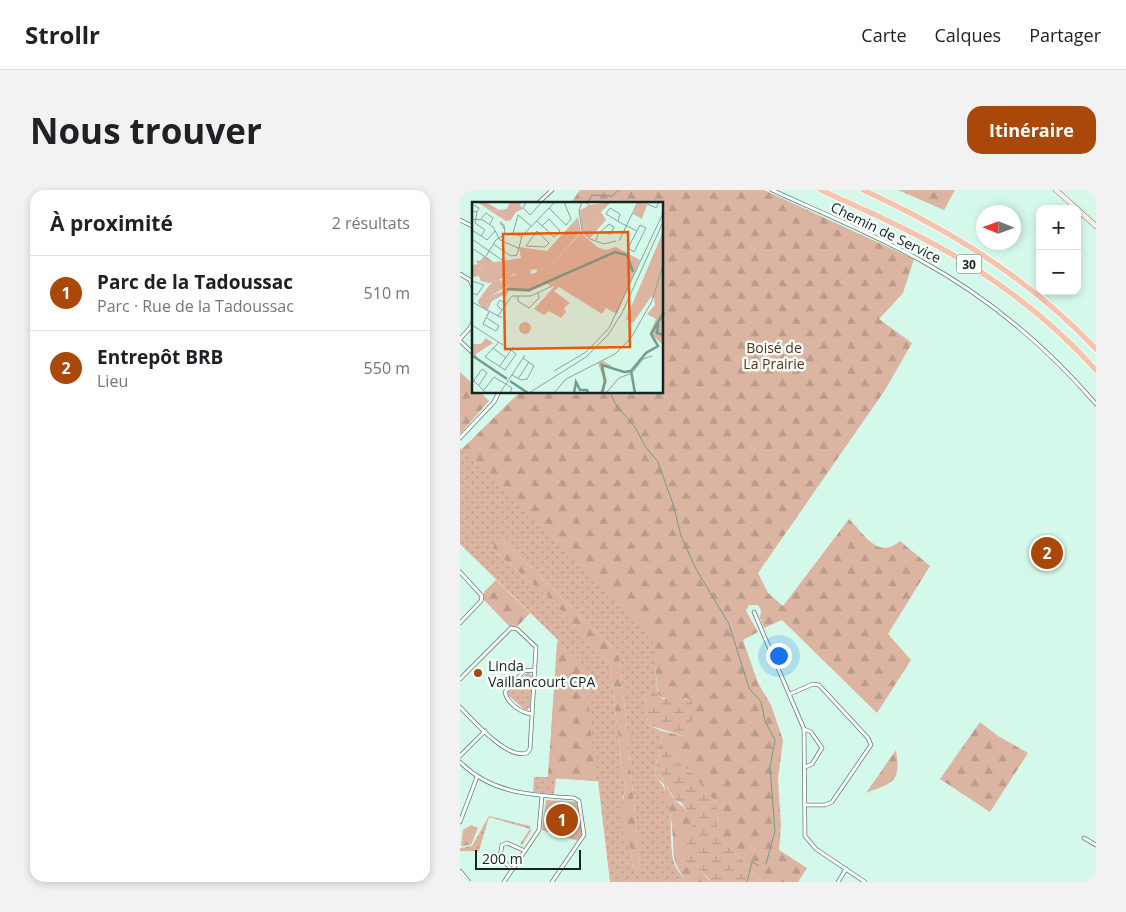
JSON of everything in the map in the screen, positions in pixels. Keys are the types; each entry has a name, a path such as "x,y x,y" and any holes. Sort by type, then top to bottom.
{"highway":[{"name":"30","path":"821,190 919,236 978,270 1037,314 1096,370"},
{"name":"30","path":"863,190 929,222 994,261 1047,302 1096,349"}],"main road":[{"path":"1056,190 1073,205"},
{"path":"1081,213 1096,226"}],"street":[{"path":"539,202 552,190"},
{"name":"Chemin de Service","path":"772,190 909,254 973,292 1029,335 1096,404"},
{"path":"460,220 472,226"},
{"path":"460,274 470,280 472,285"},
{"path":"472,324 460,340 472,352"},
{"path":"460,438 493,404 498,394"},
{"path":"460,572 480,592 482,598 460,622"},
{"path":"754,612 804,729 804,830 808,842 865,882"},
{"path":"460,679 512,628 519,630 536,647 530,749 526,754 519,754 505,748 485,732 460,707"},
{"path":"532,714 522,712 505,693 507,688 524,671 536,670"},
{"path":"790,694 813,684 819,685 868,738 871,745 832,802 825,805 805,805"},
{"path":"804,729 811,732 822,748 812,764 805,767"},
{"path":"460,756 485,732"},
{"path":"460,762 477,777 506,791 578,800 581,804 584,836 552,882"},
{"path":"460,822 477,777"},
{"path":"504,882 540,828 542,796"},
{"path":"1084,838 1096,845"},
{"path":"512,870 500,855 502,845 507,843 526,851"},
{"path":"838,882 846,869"},
{"path":"460,871 469,882"}],"green space":[{"name":"Boisé de La Prairie","path":"580,190 764,190 914,259 903,293 879,319 912,343 885,390 758,573 768,593 783,606 849,519 866,538 878,547 885,548 900,541 930,566 888,634 911,660 877,713 782,620 764,628 760,618 761,610 758,605 749,605 746,611 758,632 743,640 758,683 771,705 783,740 778,779 781,826 779,850 807,868 798,882 762,882 718,834 717,808 714,799 707,795 694,774 683,767 670,751 662,750 656,766 662,731 683,736 687,698 668,699 658,694 652,636 461,450 518,394 664,394 664,202 571,202"},
{"path":"898,190 955,190 944,210"},
{"path":"460,372 472,383 472,394 482,394 489,401 460,434"},
{"path":"460,448 653,636 657,689 645,699 648,725 662,731 656,766 656,778 663,785 667,794 674,862 678,871 687,882 610,882 598,781 556,778 554,794 533,792 534,777 548,777 558,640 460,544","holes":["495,540 503,540 616,651 620,660 640,866 638,869 633,867 623,797 627,786 623,777 610,664 605,656 547,596 493,550"]},
{"path":"495,540 503,540 616,651 620,660 640,866 638,869 633,867 630,846 623,833 621,817 627,786 623,777 610,664 605,656 547,596 493,550"},
{"path":"496,580 530,613 518,626 509,626 484,600 484,592"},
{"path":"557,642 577,657 586,677 595,778 598,781 548,778"},
{"path":"528,672 532,676 530,707 526,711 509,696 508,692"},
{"path":"657,689 658,694 663,699 692,699 692,719 687,735 683,736 648,725 645,699"},
{"path":"980,722 998,736 1028,753 990,812 940,779"},
{"path":"662,750 670,751 683,767 694,774 707,795 714,799 717,808 718,834 762,882 712,882 699,869 686,867 682,837 695,823 681,802 675,800 662,778 657,774 656,766"},
{"path":"896,750 897,769 893,780 866,793"},
{"name":"Boisé de La Prairie","path":"656,766 657,774 663,780 675,800 694,820 701,870 712,882 687,882 677,867 664,784 656,778"},
{"path":"546,800 577,802 582,834 578,841 542,830"},
{"path":"489,816 530,826 531,831 522,845 520,844 530,829 489,817 479,851 460,851 460,848 472,846"},
{"path":"471,825 478,828 471,845 461,846 463,830"}],"waterway":[{"path":"588,202 592,195 612,196 619,190"},
{"path":"611,394 616,405 635,427 645,446 658,462 674,507 681,536 696,569 729,624 749,688 761,702 765,721 775,740 770,768 775,831 766,864"},
{"path":"747,882 752,862 758,865"}],"place":[{"name":"Entrepôt BRB","path":"1047,553"},
{"name":"Linda Vaillancourt CPA","path":"478,673"},
{"name":"Parc de la Tadoussac","path":"562,820"}]}
